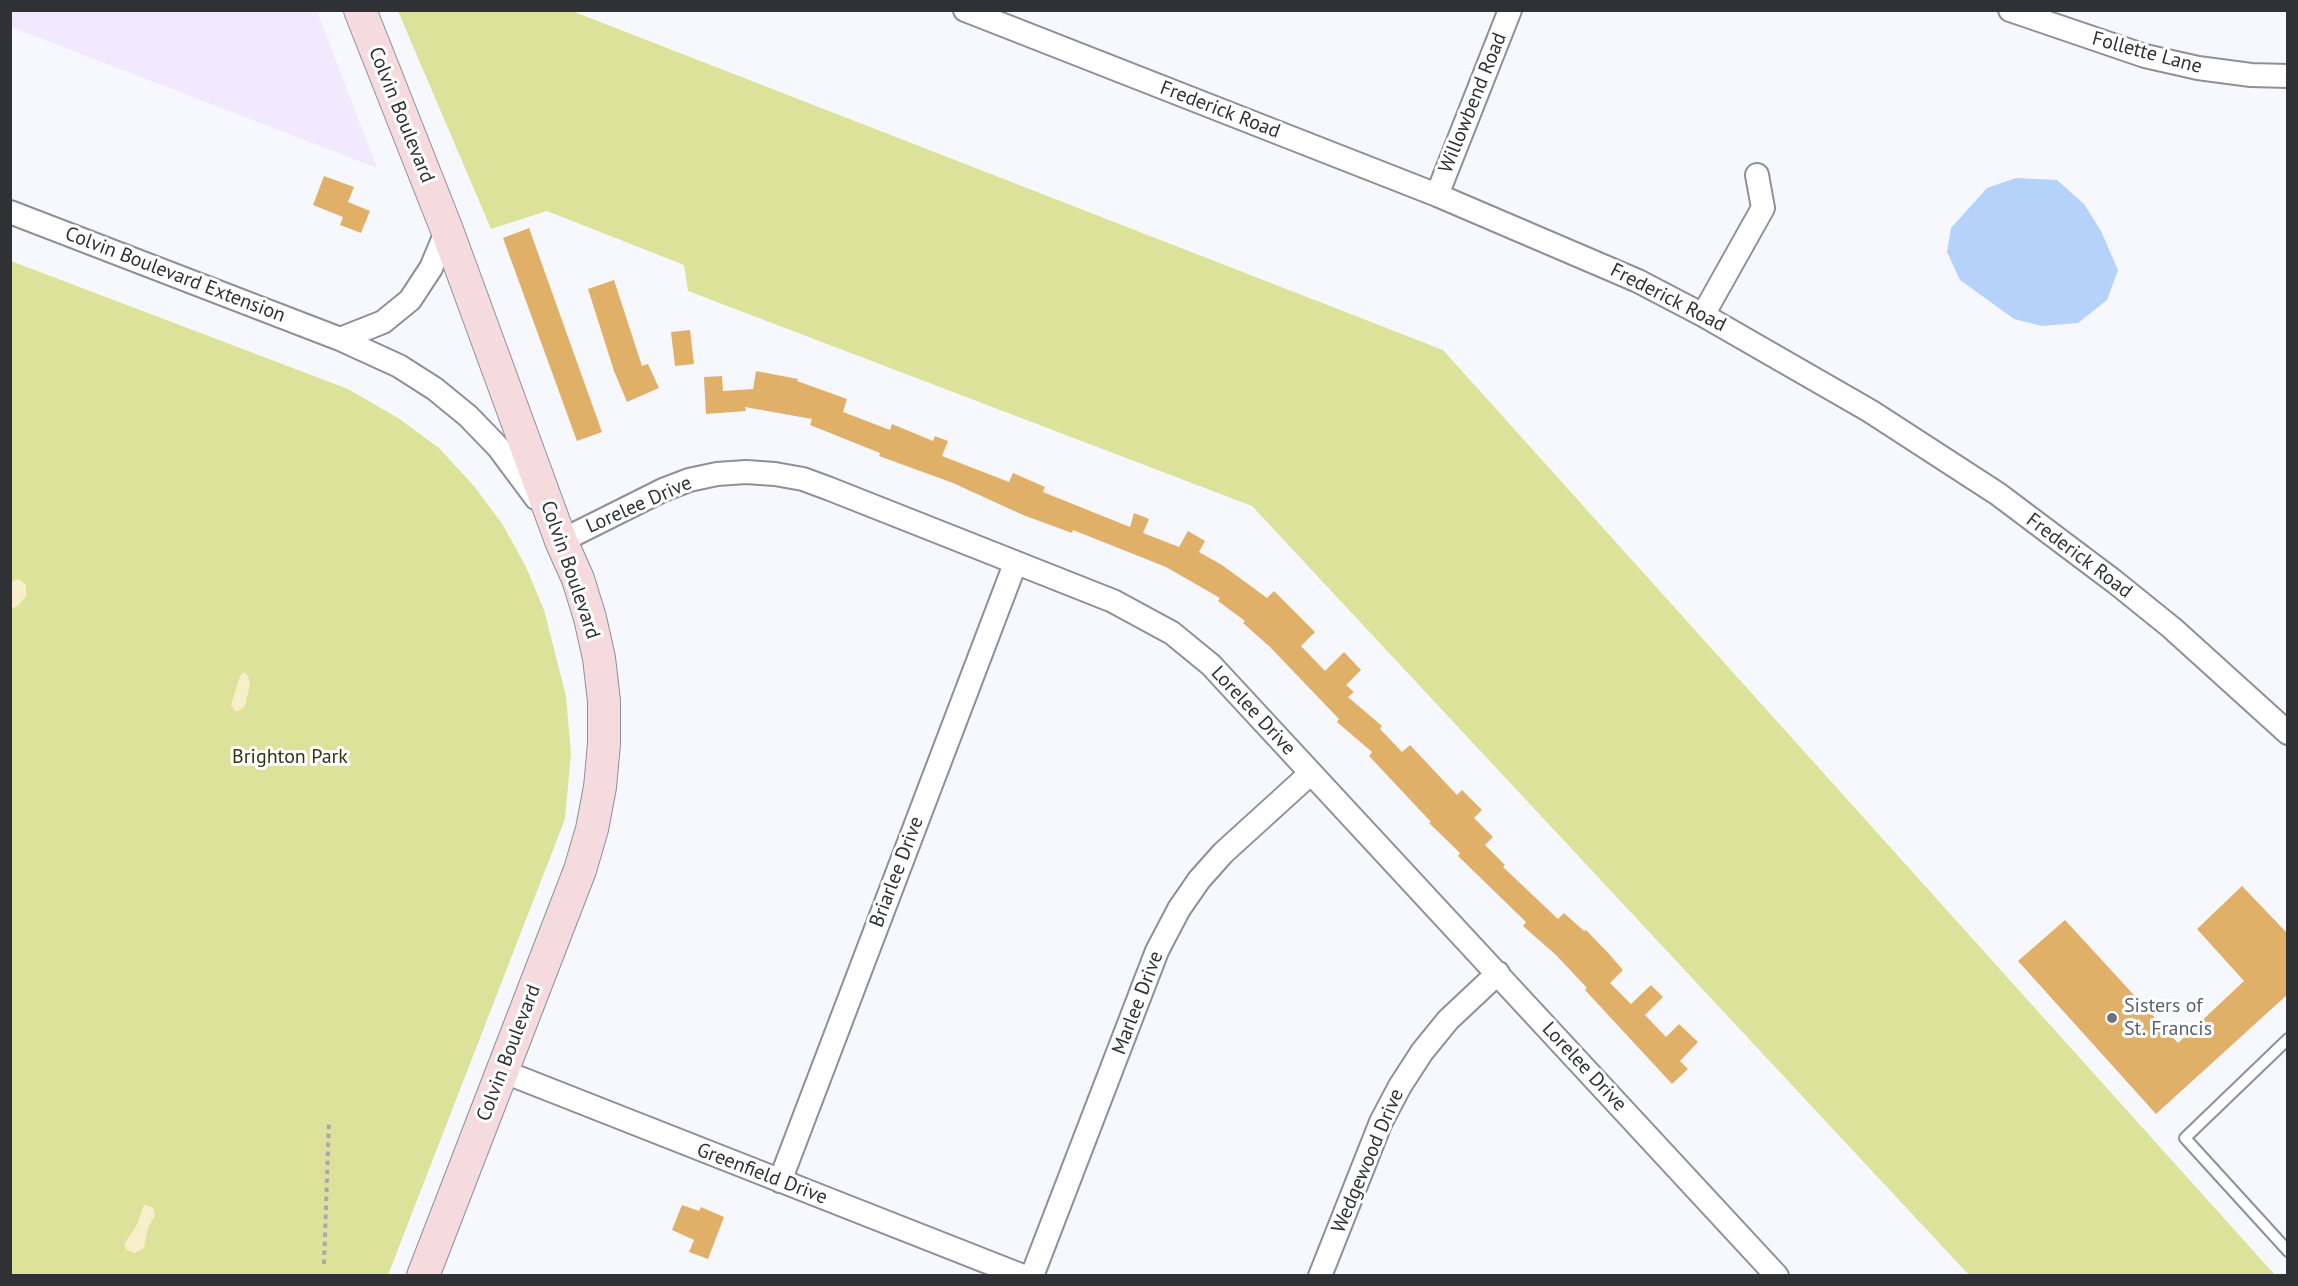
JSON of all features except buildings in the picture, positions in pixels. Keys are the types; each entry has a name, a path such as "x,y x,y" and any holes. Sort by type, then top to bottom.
{"street":[{"name":"Colvin Boulevard","path":"360,10 447,230 561,541 578,579 599,658 604,712 600,787 592,829 580,870 423,1275"},
{"name":"Frederick Road","path":"965,10 1437,195 1638,281 1703,315 1870,411 1998,494 2140,602 2227,676 2288,733"},
{"name":"Willowbend Road","path":"1437,195 1510,10"},
{"name":"Follette Lane","path":"2010,10 2145,56 2198,68 2251,75 2288,76"},
{"path":"1703,315 1763,208 1756,175"},
{"name":"Colvin Boulevard Extension","path":"10,212 340,339 399,366 435,389 468,416 498,447 524,480 561,541"},
{"path":"340,339 383,322 410,300 430,268 447,230"},
{"name":"Lorelee Drive","path":"561,541 663,490 689,480 717,474 746,472 775,474 803,479 1113,601 1172,633 1211,665 1777,1275"},
{"name":"Briarlee Drive","path":"780,1181 1015,564"},
{"name":"Marlee Drive","path":"1032,1275 1157,951 1179,909 1222,852 1311,773"},
{"name":"Wedgewood Drive","path":"1320,1275 1381,1122 1400,1086 1422,1052 1448,1020 1498,974"},
{"name":"Greenfield Drive","path":"502,1071 1023,1275"}],"lane":[{"path":"2286,1245 2184,1138 2288,1039"}],"path":[{"path":"324,1264 329,1120"}],"shaded area":[{"path":"10,11 317,11 377,168 11,27"}],"green space":[{"path":"398,11 572,11 1443,350 2275,1275 1969,1275 1252,506 688,291 684,265 547,211 491,229"},
{"name":"Brighton Park","path":"11,261 348,389 398,418 439,448 474,486 503,525 526,567 544,610 566,696 571,754 565,819 388,1275 11,1275"}],"sand":[{"path":"19,579 26,585 26,596 19,605 11,609 11,582"},
{"path":"244,672 250,684 245,706 235,711 231,705 240,676"},
{"path":"144,1205 153,1207 155,1215 148,1228 144,1248 135,1253 127,1250 124,1245 137,1224"}],"water":[{"path":"2016,178 2057,180 2084,204 2101,231 2118,270 2107,300 2078,323 2042,326 2014,319 1960,280 1947,252 1951,228 1987,188"}],"place":[{"name":"Sisters of St. Francis","path":"2112,1018"}]}
